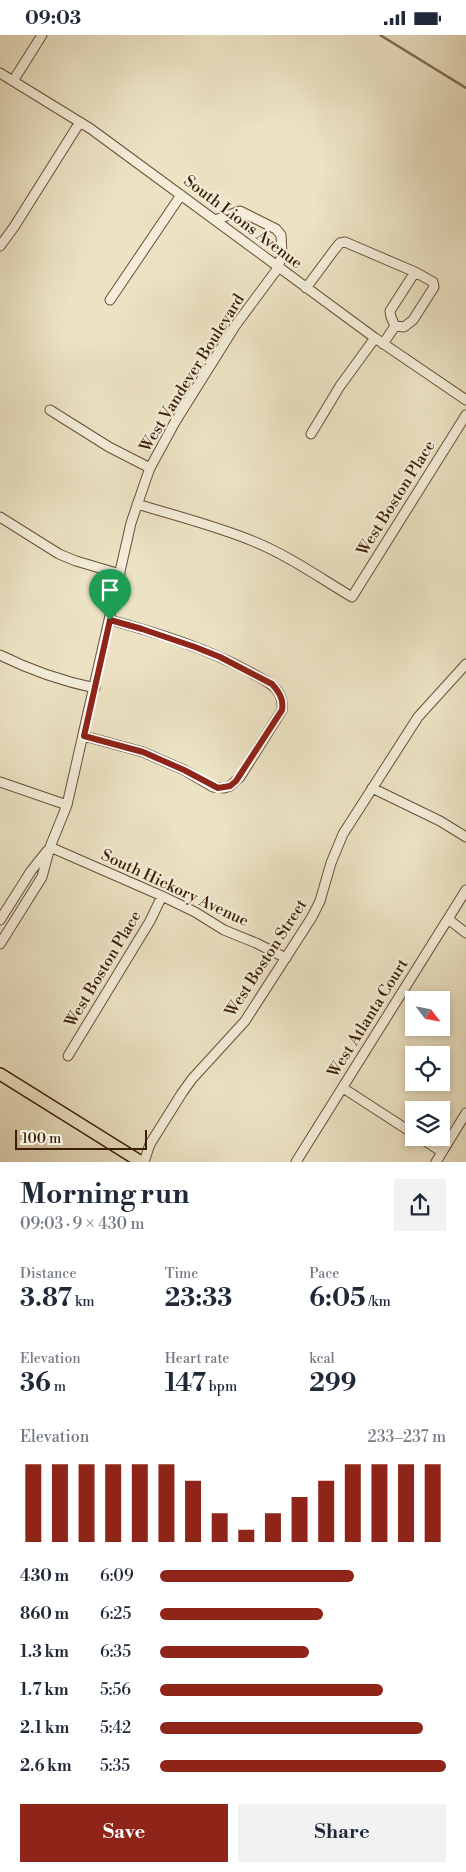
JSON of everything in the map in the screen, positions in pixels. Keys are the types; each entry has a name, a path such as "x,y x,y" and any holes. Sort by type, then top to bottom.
{"main road":[{"path":"0,1074 143,1162"}],"street":[{"path":"13,81 42,35"},
{"name":"South Lions Avenue","path":"0,73 80,122 383,344 466,400"},
{"path":"0,246 80,122"},
{"path":"110,301 181,195"},
{"path":"215,220 240,211 276,229 281,235 282,254 278,268"},
{"path":"306,288 340,243 345,242 415,272 432,282 434,287 409,325 404,327 395,326"},
{"name":"West Vandever Boulevard","path":"0,944 42,877 50,847 68,805 137,504 150,468 235,326 278,268"},
{"path":"395,326 390,311 415,272"},
{"path":"383,344 395,326"},
{"path":"311,434 340,387 375,338"},
{"path":"50,411 109,447 150,468"},
{"name":"West Boston Place","path":"137,504 230,532 256,543 299,565 352,597 466,415"},
{"path":"0,517 60,554 76,561 120,574"},
{"path":"84,736 143,752 184,770 213,787 224,788 230,786 240,777 279,715 283,704 272,684 220,657 170,638 110,620"},
{"path":"0,655 59,679 95,688"},
{"name":"West Boston Street","path":"143,1162 150,1144 182,1093 192,1079 245,1021 286,958 320,901 331,863 343,834 418,717 466,664"},
{"path":"0,782 68,805"},
{"path":"372,788 440,821 466,837"},
{"name":"West Vandever Boulevard","path":"0,920 31,871 50,847"},
{"name":"South Hickory Avenue","path":"50,847 162,896 224,930 286,958"},
{"name":"West Atlanta Court","path":"296,1162 466,890"},
{"name":"West Boston Place","path":"68,1056 150,921 162,896"},
{"path":"448,919 466,933"},
{"path":"342,1088 405,1128"},
{"path":"436,1162 466,1113"},
{"path":"433,1146 442,1152"}],"waterway":[{"path":"380,35 466,88"}],"route":[{"path":"110,620 170,638 220,657 272,684 277,690 283,704 282,710 240,777 230,786 224,788 213,787 184,770 143,752 84,736 110,620"}]}
